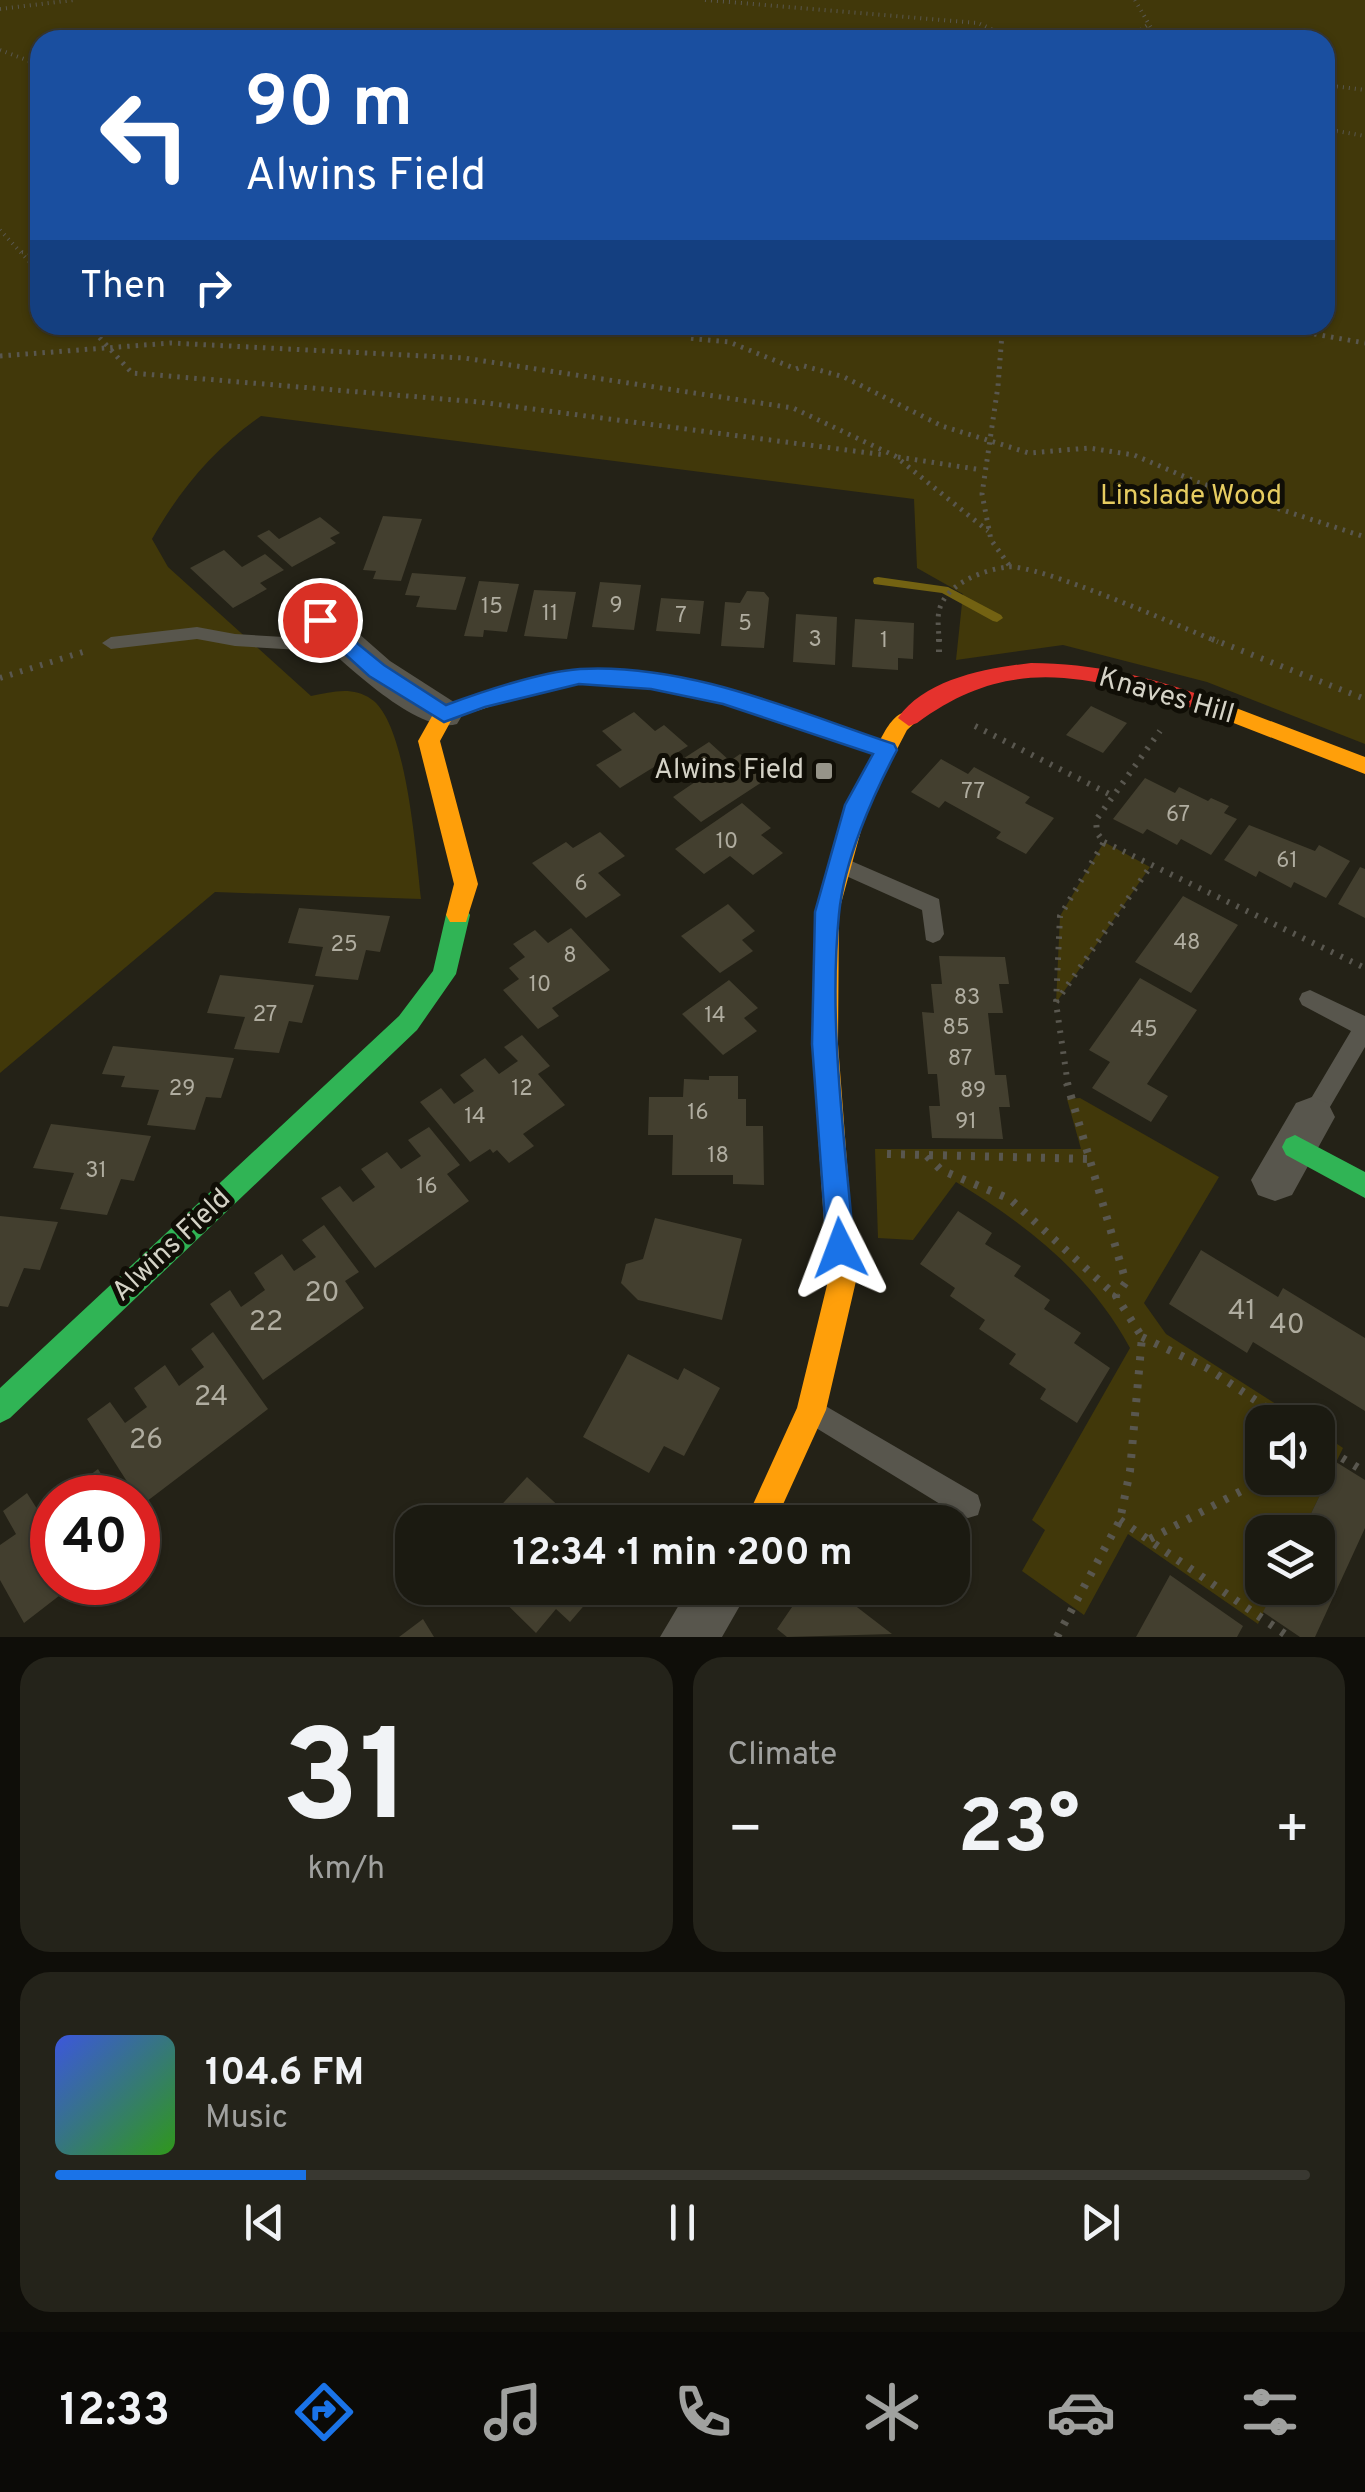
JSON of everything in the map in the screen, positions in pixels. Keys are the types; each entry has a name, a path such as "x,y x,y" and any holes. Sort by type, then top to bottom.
{"street":[{"path":"320,620 377,670 444,714 507,693 579,677 651,682 726,696 886,750"},
{"name":"Knaves Hill","path":"768,1505 812,1410 842,1281 836,1152 825,1044 827,912 857,805 899,725 930,703 975,680 1027,670 1118,679 1186,697 1365,766"},
{"name":"Alwins Field","path":"0,1408 408,1023 444,974 466,884 430,741 434,726 444,714"},
{"path":"1294,1148 1365,1186"},
{"path":"688,1637 710,1605"}],"lane":[{"path":"111,643 196,633 235,640 351,647"},
{"path":"840,865 932,905 933,934"},
{"path":"1294,1148 1364,1027 1310,998"},
{"path":"812,1410 968,1505"}],"path":[{"path":"0,9 74,0"},
{"path":"705,0 978,23 994,30"},
{"path":"1135,0 1154,30"},
{"path":"1138,6 1144,0"},
{"path":"1140,30 1149,24"},
{"path":"0,50 30,61"},
{"path":"1335,86 1365,90"},
{"path":"1335,131 1365,136"},
{"path":"0,230 30,262"},
{"path":"20,252 30,254"},
{"path":"97,335 132,373 480,402 982,470"},
{"path":"687,335 728,342 796,368 804,366 844,377 942,426 1029,453 1088,448 1134,455 1197,482 1365,537"},
{"path":"988,531 979,482 1004,360 1002,335"},
{"path":"1317,335 1365,344"},
{"path":"0,356 171,343 464,358 793,408 895,456 988,531 1010,566"},
{"path":"940,608 951,591 971,577 1010,566 1051,577 1365,699"},
{"path":"0,678 111,643"},
{"path":"1186,697 1111,796 1096,820 1097,833 1104,842 1150,867 1365,968"},
{"path":"930,703 1111,796"},
{"path":"1104,842 1060,916 1056,1004 1063,1068 1126,1282 1116,1296"},
{"path":"1056,1004 1150,867"},
{"path":"836,1152 1091,1160"},
{"path":"927,1156 942,1170 1010,1199 1116,1296 1142,1337 1206,1368 1262,1405"},
{"path":"1056,1637 1120,1520 1130,1471 1142,1337"},
{"path":"1335,1455 1365,1472"},
{"path":"1150,1539 1245,1489"},
{"path":"1120,1520 1289,1637"}],"green space":[{"name":"Linslade Wood","path":"0,0 1365,0 1365,744 1207,682 1063,645 956,660 963,594 917,568 914,499 261,416 200,471 152,539 168,567 311,696 357,692 383,712 408,791 421,899 215,892 0,1073"},
{"path":"1104,842 1150,867 1056,1003 1060,916"},
{"path":"1080,1098 1219,1177 1144,1303 1166,1334 1277,1405 1245,1405 1245,1495 1320,1495 1310,1515 1245,1515 1245,1605 1267,1605 1258,1624 1128,1534 1084,1615 1022,1571 1045,1530 1032,1520 1130,1348 1096,1297 1055,1253 956,1182 913,1240 878,1238 875,1149 1081,1149 1067,1099"},
{"path":"1335,1443 1343,1448 1335,1464"}],"building":[{"path":"383,516 422,519 401,581 373,579 376,571 363,570"},
{"path":"320,517 340,533 330,538 336,543 292,567 257,536 269,530 279,539"},
{"path":"224,550 242,567 265,554 284,570 260,583 267,589 233,608 190,568"},
{"path":"412,573 466,577 456,610 416,607 420,596 405,595"},
{"path":"479,581 519,584 507,632 484,630 483,637 464,636"},
{"path":"600,582 641,585 634,630 592,627"},
{"path":"534,590 576,592 567,639 524,636"},
{"path":"747,591 764,592 769,598 764,648 721,646 725,602 740,603"},
{"path":"661,598 704,601 700,634 656,631"},
{"path":"796,614 837,617 835,665 793,662"},
{"path":"855,619 914,623 913,659 898,658 898,670 852,667"},
{"path":"1091,706 1127,723 1103,753 1066,735"},
{"path":"634,712 655,731 664,725 688,746 620,788 596,765 622,750 602,731"},
{"path":"709,742 730,761 740,754 768,778 701,822 673,797 698,780 678,762"},
{"path":"941,759 968,774 974,767 1030,797 1025,803 1054,818 1026,854 996,838 1001,832 945,801 939,808 911,792"},
{"path":"1145,778 1175,793 1179,787 1229,806 1224,813 1237,819 1211,855 1181,839 1177,845 1147,829 1143,834 1113,819"},
{"path":"742,803 771,828 761,835 783,853 753,875 730,856 704,874 675,849"},
{"path":"1249,825 1315,851 1319,845 1350,861 1326,898 1294,882 1291,888 1259,871 1256,877 1224,860"},
{"path":"600,832 625,856 598,873 621,895 586,918 532,863 566,842 573,848"},
{"path":"1360,867 1365,869 1365,918 1338,904"},
{"path":"1183,896 1238,925 1191,993 1135,962"},
{"path":"728,904 755,931 742,940 753,951 720,973 681,936"},
{"path":"299,908 390,916 380,952 366,950 358,980 315,976 323,947 288,943"},
{"path":"571,928 610,970 552,1008 559,1016 538,1029 503,990 519,979 509,968 525,957 513,944 535,930 548,943"},
{"path":"939,956 1005,957 1009,984 999,984 1003,1013 988,1013 995,1075 1006,1075 1010,1107 999,1107 1003,1139 932,1138 929,1106 940,1106 937,1074 928,1074 922,1012 934,1013 931,984 942,984"},
{"path":"220,975 314,985 302,1023 289,1021 279,1053 234,1049 245,1017 207,1013"},
{"path":"1140,978 1197,1010 1147,1084 1168,1096 1151,1122 1092,1088 1110,1062 1089,1050"},
{"path":"729,980 758,1008 744,1018 757,1031 723,1055 682,1014"},
{"path":"522,1035 550,1066 538,1074 565,1105 523,1134 534,1146 509,1163 497,1150 493,1153 490,1149 470,1162 420,1102 441,1088 454,1104 474,1091 460,1075 485,1058 499,1074 518,1061 504,1047"},
{"path":"113,1046 234,1058 221,1098 206,1097 195,1130 147,1125 159,1090 121,1087 125,1076 102,1074"},
{"path":"709,1076 738,1076 738,1099 746,1099 746,1126 763,1126 764,1185 733,1184 733,1175 672,1175 673,1135 648,1135 649,1097 683,1097 684,1079 709,1080"},
{"path":"51,1124 151,1136 134,1181 121,1179 107,1215 60,1209 74,1173 33,1168"},
{"path":"429,1127 460,1165 447,1174 469,1201 375,1268 321,1198 340,1186 353,1202 375,1187 361,1169 387,1152 401,1169 421,1156 408,1140"},
{"path":"958,1211 992,1233 985,1244 1021,1266 1014,1276 1050,1300 1044,1309 1081,1333 1074,1343 1110,1368 1077,1423 1040,1399 1046,1389 1009,1364 1016,1354 979,1329 985,1320 950,1296 955,1288 920,1264"},
{"path":"0,1216 58,1222 40,1270 24,1268 8,1307 0,1306"},
{"path":"655,1218 742,1239 722,1320 638,1300 621,1283 626,1264 643,1259"},
{"path":"324,1225 359,1272 345,1281 364,1308 263,1380 210,1304 230,1290 241,1307 265,1290 254,1273 282,1254 294,1271 316,1257 302,1240"},
{"path":"1201,1250 1278,1297 1283,1288 1365,1338 1365,1411 1253,1342 1247,1353 1169,1304"},
{"path":"213,1332 268,1409 160,1491 160,1475 123,1475 87,1419 110,1402 125,1423 147,1407 134,1388 165,1365 179,1386 204,1367 191,1349"},
{"path":"628,1354 678,1380 684,1368 720,1388 684,1456 664,1446 649,1473 583,1437"},
{"path":"1335,1464 1365,1480 1365,1528 1335,1593 1335,1515 1310,1515 1320,1495 1335,1495"},
{"path":"527,1477 557,1505 501,1505"},
{"path":"27,1493 30,1498 30,1605 47,1605 24,1623 0,1580 0,1545 16,1534 3,1511"},
{"path":"1170,1575 1243,1626 1237,1637 1136,1637"},
{"path":"507,1605 584,1605 570,1622 556,1609 536,1633"},
{"path":"793,1605 854,1605 892,1634 787,1637 777,1629"},
{"path":"1266,1605 1330,1605 1315,1637 1300,1637 1263,1612"},
{"path":"423,1619 434,1637 399,1637"}],"waterway":[{"path":"878,581 944,590 997,618"}],"traffic: fast":[{"path":"0,1408 408,1023 444,974 458,915"},
{"path":"1295,1147 1365,1186"}],"traffic: slow":[{"path":"458,915 466,884 429,741 444,714 520,689 579,677 651,682 725,696 886,750"},
{"path":"1202,703 1365,766"},
{"path":"768,1505 811,1410 842,1281 825,1044 827,911 857,805 899,725 909,718"}],"traffic: jam":[{"path":"909,718 966,683 1031,670 1119,678 1202,703"}],"place":[{"name":"Alwins Field","path":"824,771"}],"route":[{"path":"320,620 377,670 444,714 481,700 579,677 651,682 726,696 886,750 857,805 827,912 825,1044 836,1152 840,1248"}]}
